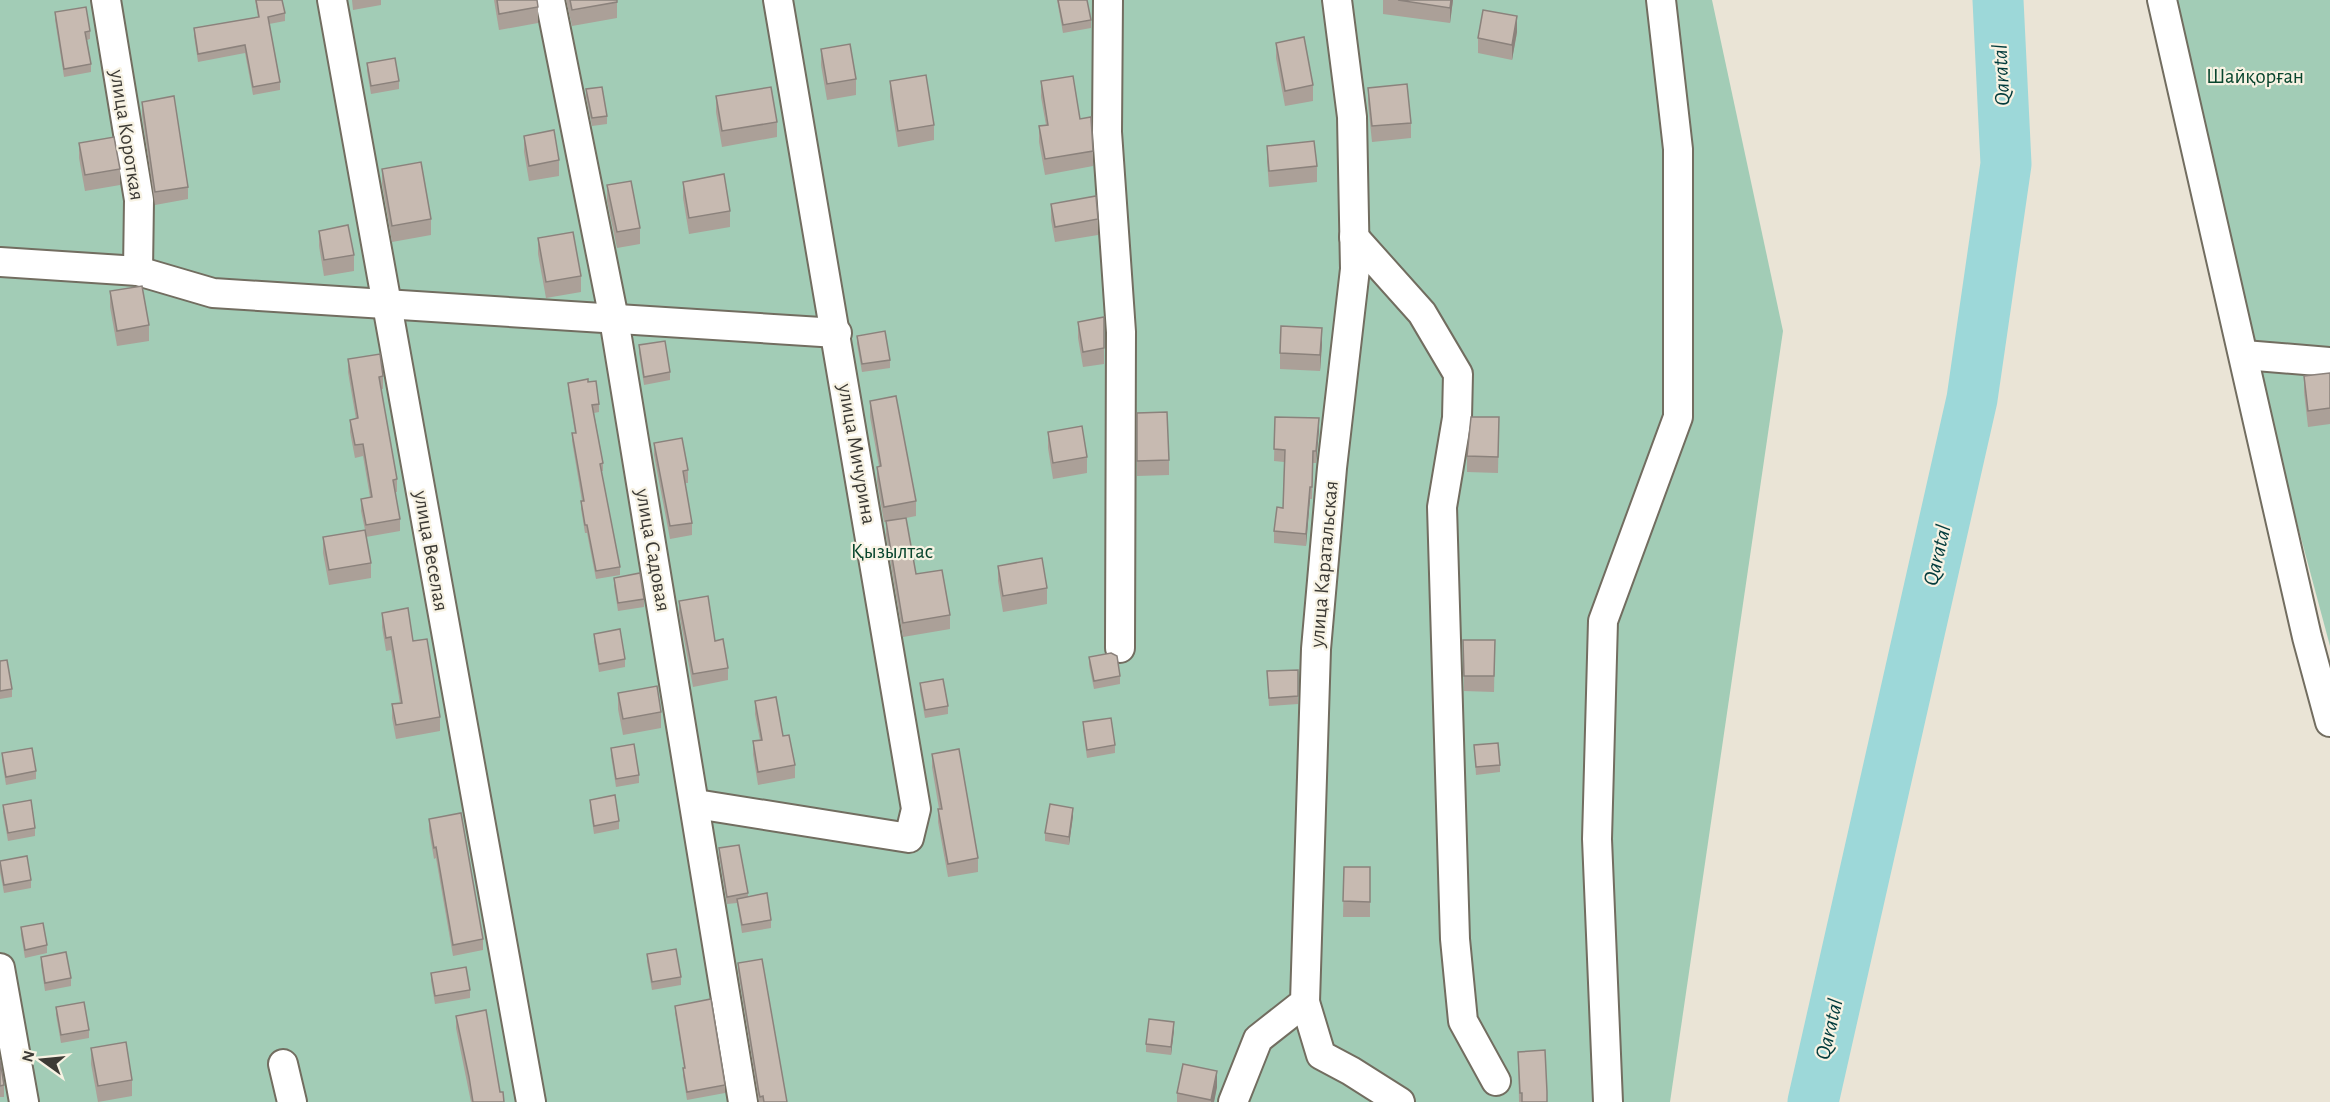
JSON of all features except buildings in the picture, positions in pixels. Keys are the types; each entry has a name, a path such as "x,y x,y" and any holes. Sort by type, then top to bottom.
{"street":[{"name":"улица Короткая","path":"106,0 140,200 138,271"},
{"name":"улица Веселая","path":"332,0 531,1102"},
{"name":"улица Садовая","path":"550,0 614,319 696,804 743,1102"},
{"name":"улица Мичурина","path":"696,804 909,838 916,809 837,333 778,0"},
{"path":"1108,0 1107,132 1121,332 1120,648"},
{"name":"улица Каратальская","path":"1336,0 1352,117 1355,269 1332,468 1316,649 1305,1002 1321,1055 1400,1102"},
{"path":"1608,1102 1598,839 1602,621 1678,417 1677,149 1662,0"},
{"path":"2162,0 2307,637 2330,719"},
{"path":"1354,237 1422,314 1458,374 1457,418 1442,507 1455,939 1463,1021 1496,1081"},
{"path":"0,262 138,271 213,292 837,333"},
{"path":"2244,355 2330,362"},
{"path":"0,968 24,1102"},
{"path":"1233,1102 1258,1039 1305,1002"},
{"path":"283,1064 292,1102"}],"green space":[{"name":"Қызылтас","path":"0,0 1712,0 1783,331 1670,1102 0,1102"},
{"name":"Шайқорған","path":"2163,0 2330,0 2330,646 2176,72"}],"waterway":[{"name":"Qaratal","path":"1813,1102 1972,399 2006,164 1998,0"}]}
